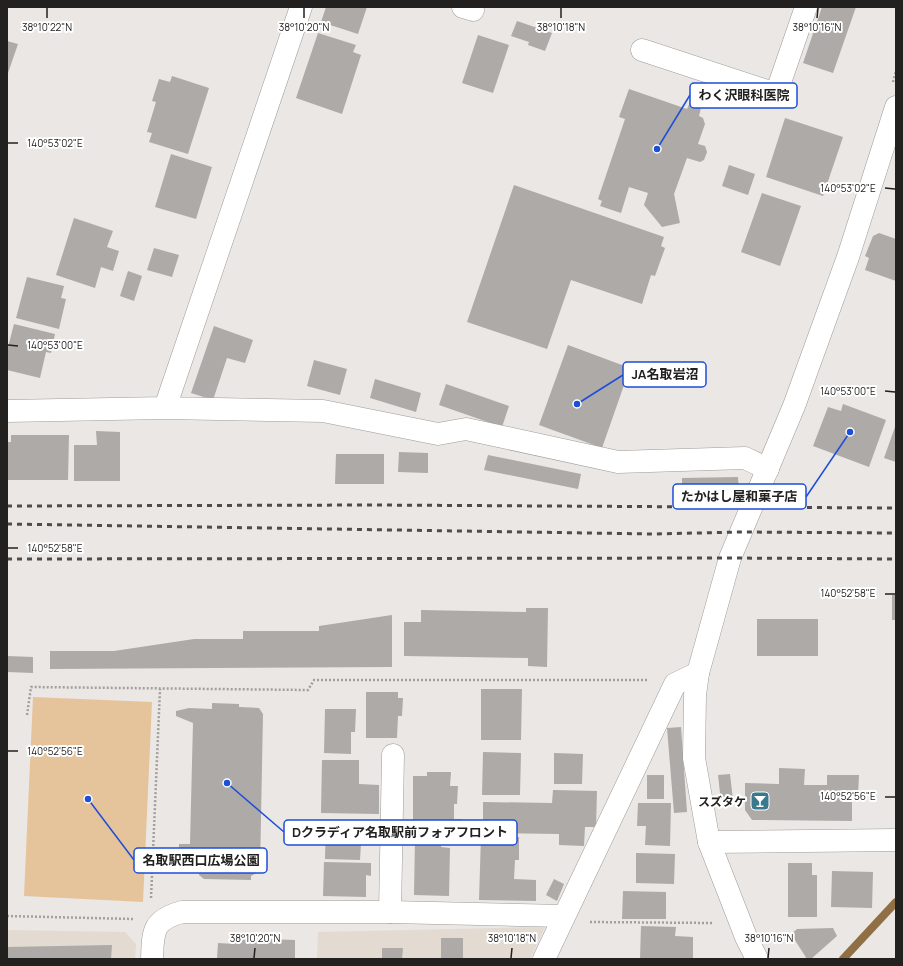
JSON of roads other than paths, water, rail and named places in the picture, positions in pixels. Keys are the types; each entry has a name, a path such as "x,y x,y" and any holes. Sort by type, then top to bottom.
{"street":[{"path":"165,408 301,7"},
{"path":"642,50 776,94 806,7"},
{"path":"757,959 746,937 710,842 694,758 698,673 730,558 794,406 845,264 896,107"},
{"path":"7,411 165,408 323,411 438,434 466,429 618,462 745,458 768,469"},
{"path":"544,959 675,684 698,673"},
{"path":"390,912 393,755"},
{"path":"710,842 896,840"},
{"path":"152,959 153,936 158,925 168,917 182,912 390,912 563,919"}],"waterway":[{"path":"843,959 896,902"}],"railway":[{"path":"7,506 374,505 896,508"},
{"path":"7,524 653,534 741,532 896,533"},
{"path":"7,559 896,559"}],"place":[{"name":"わく沢眼科医院","path":"657,149"},
{"name":"JA名取岩沼","path":"577,404"},
{"name":"たかはし屋和菓子店","path":"850,432"},
{"name":"Dクラディア名取駅前フォアフロント","path":"227,783"},
{"name":"名取駅西口広場公園","path":"88,799"},
{"name":"スズタケ","path":"760,801"}]}
